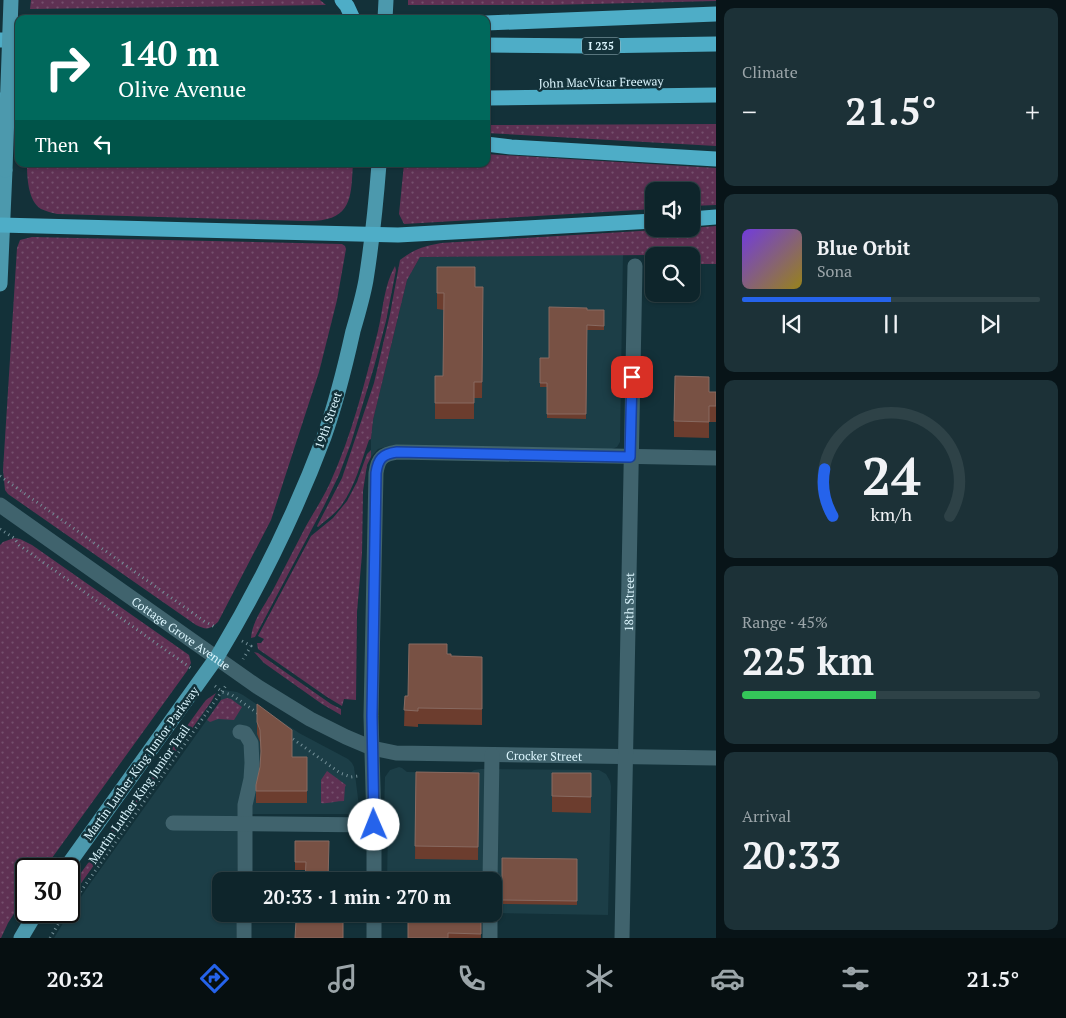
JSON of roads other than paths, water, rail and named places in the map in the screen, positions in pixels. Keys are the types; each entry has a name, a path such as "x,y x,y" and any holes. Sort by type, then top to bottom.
{"highway":[{"path":"342,0 351,15"},
{"path":"490,24 716,14"},
{"path":"0,40 15,40"},
{"name":"I 235","path":"490,45 716,44"},
{"name":"John MacVicar Freeway","path":"490,98 716,95"},
{"path":"0,100 15,100"},
{"path":"490,144 521,148 716,159"},
{"path":"700,218 716,217"},
{"path":"1,225 398,235 645,221"}],"main road":[{"path":"0,284 10,0"},
{"path":"385,15 386,0"},
{"name":"19th Street","path":"217,657 263,576 294,512 324,436 345,367 365,282 379,167"},
{"name":"Martin Luther King Junior Parkway","path":"73,858 217,657"},
{"path":"21,938 30,923"}],"street":[{"name":"18th Street","path":"622,938 634,266"},
{"path":"374,872 372,658 376,473 380,458 397,452 716,458"},
{"name":"Cottage Grove Avenue","path":"0,504 258,687 310,719 372,748"},
{"path":"240,732 246,733 251,743 252,763 246,805 245,872"},
{"name":"Crocker Street","path":"372,748 396,753 716,758"},
{"path":"490,872 492,755"},
{"path":"173,823 374,825"},
{"path":"244,922 244,938"},
{"path":"374,922 374,938"},
{"path":"490,922 490,938"}]}
